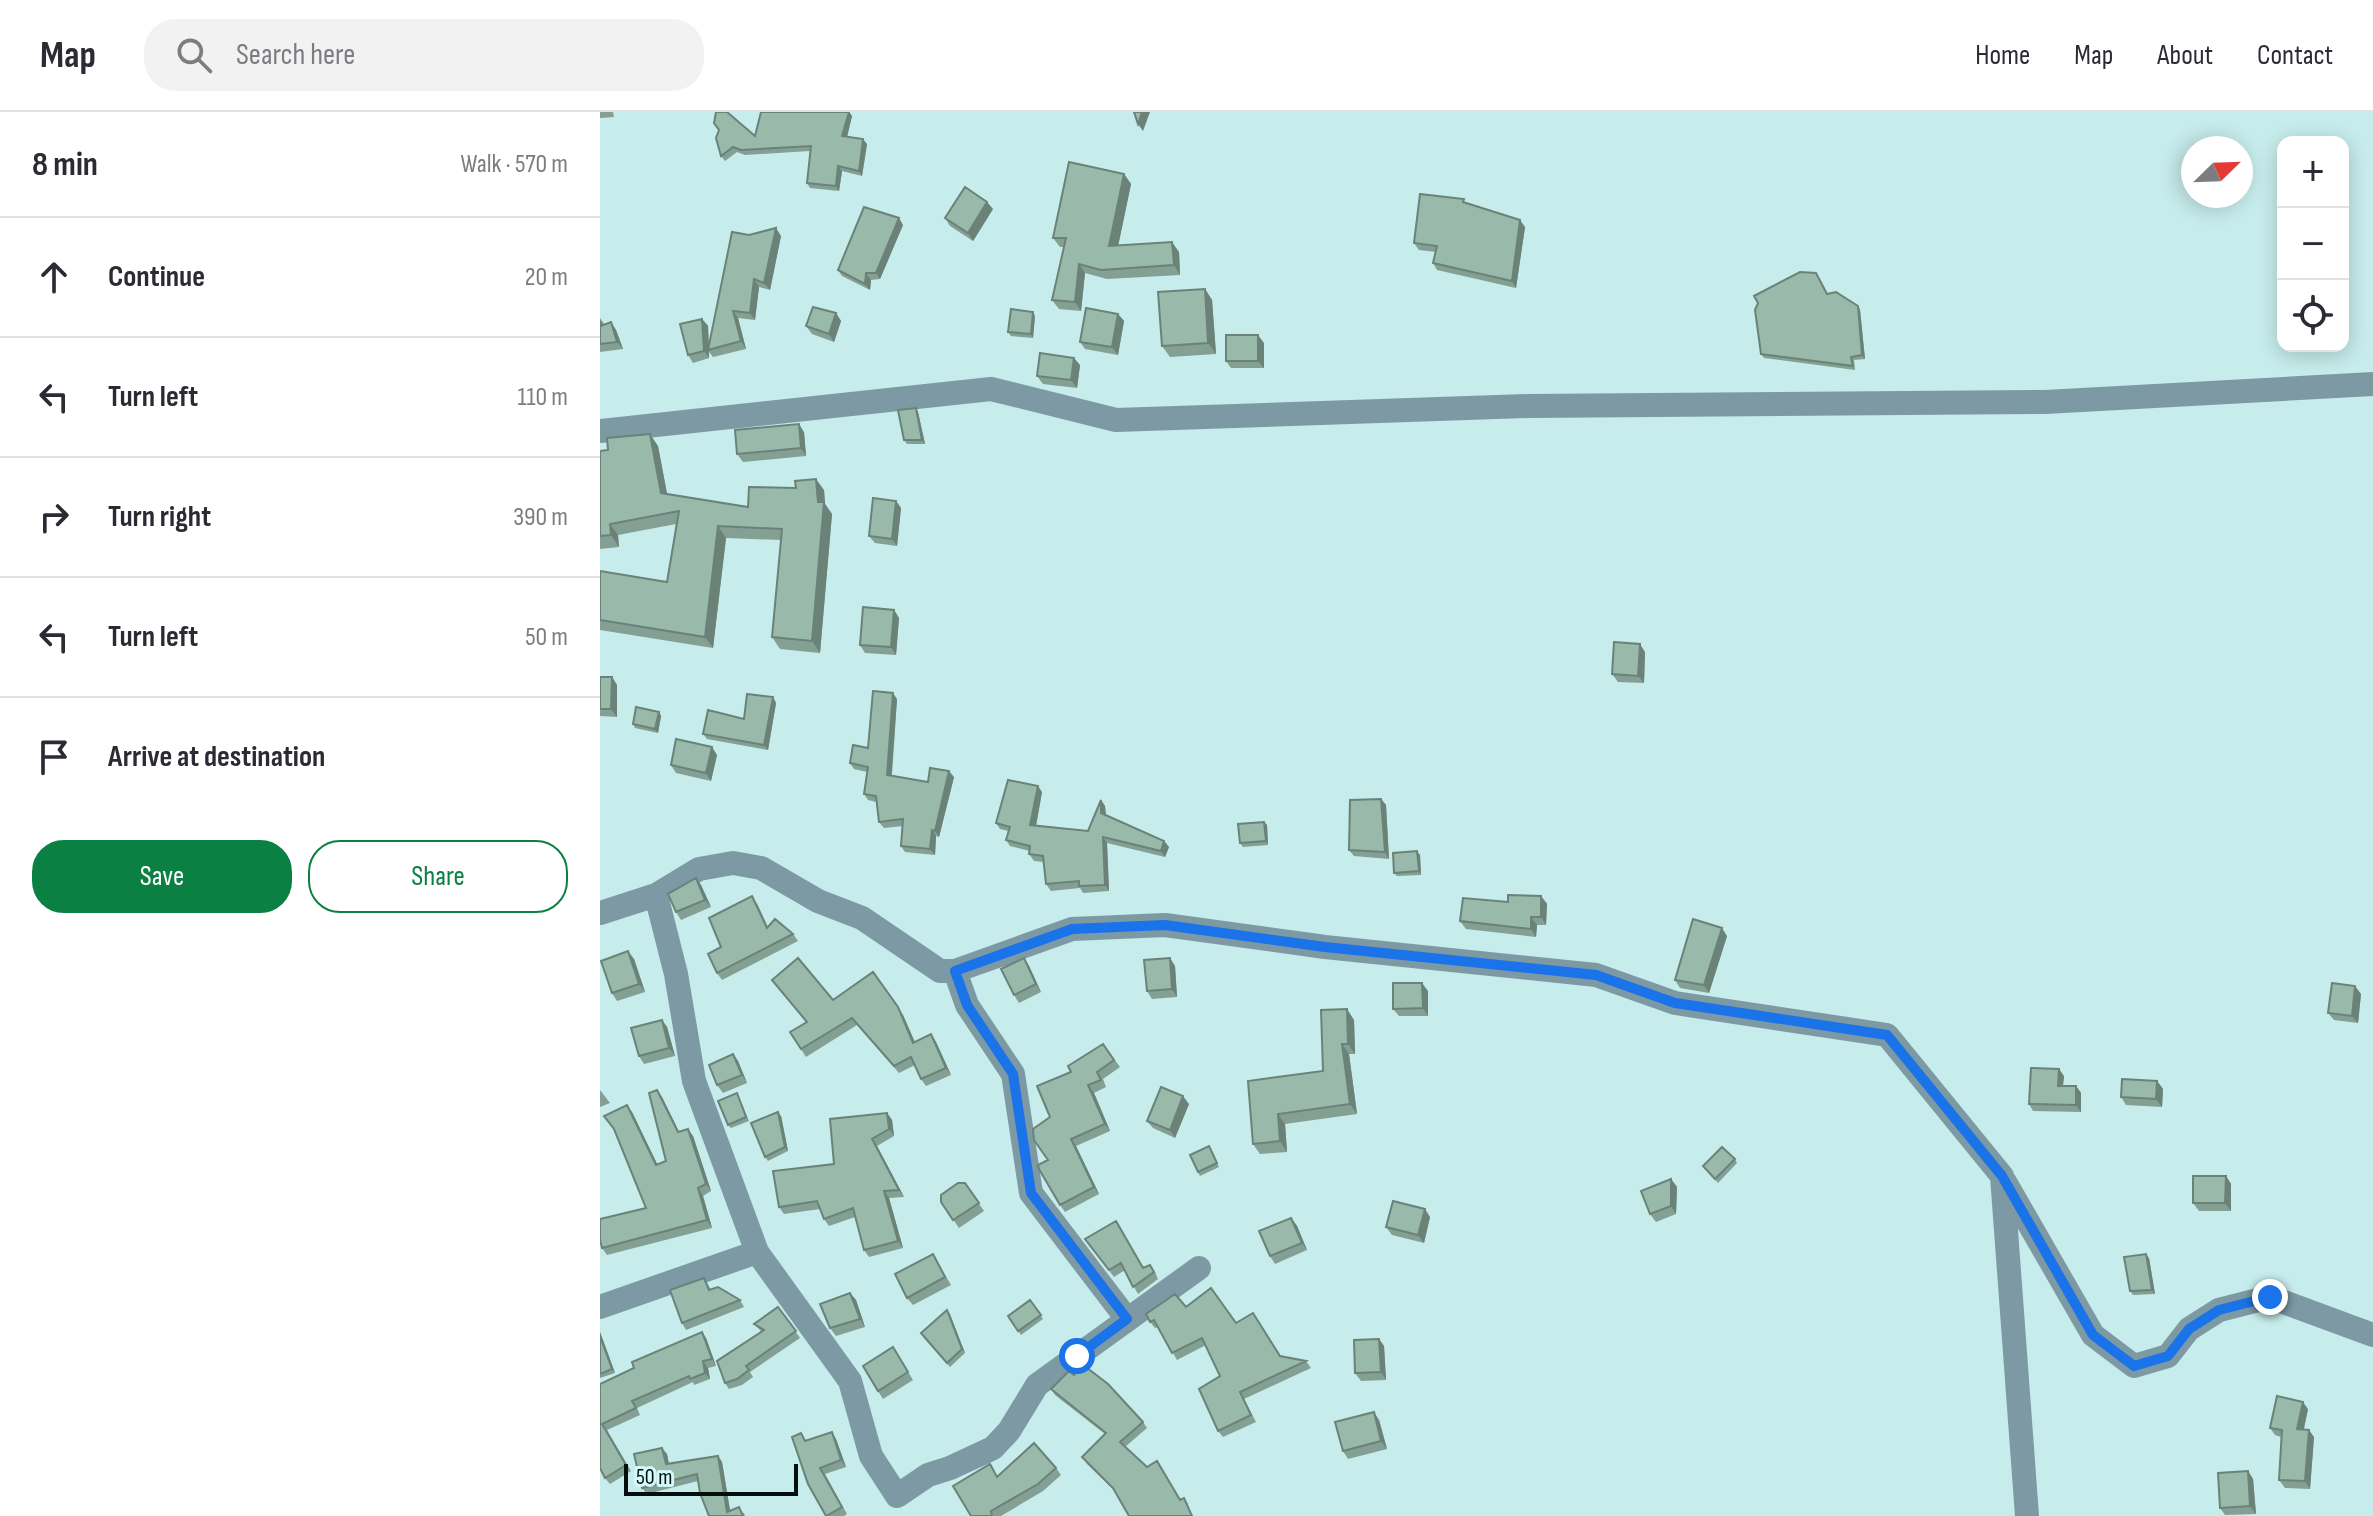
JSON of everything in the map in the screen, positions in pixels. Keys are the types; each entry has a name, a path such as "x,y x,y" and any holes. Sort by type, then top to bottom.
{"street":[{"path":"600,431 991,389 1116,420 1529,406 2045,402 2373,384"},
{"path":"600,913 656,895 699,869 733,863 761,868 818,901 862,918 940,971 955,971 1072,929 1165,925 1325,947 1596,975 1675,1003 1887,1035 2002,1176 2093,1335 2134,1366 2168,1356 2189,1329 2219,1310 2270,1297 2373,1335"},
{"path":"656,895 676,974 694,1081 757,1252 850,1381 871,1456 896,1506 928,1475 993,1448 1009,1431 1037,1385 1199,1268"},
{"path":"955,971 967,1005 1013,1074 1031,1193 1127,1319"},
{"path":"2002,1176 2013,1368 2027,1516"},
{"path":"600,1307 757,1252"}],"building":[{"path":"716,112 727,112 755,136 761,112 849,112 842,136 863,139 859,171 838,166 836,186 807,183 811,146 741,150 733,147 721,156 716,138 719,130 714,123"},
{"path":"1134,112 1142,112 1138,124"},
{"path":"1069,162 1124,174 1109,246 1172,242 1174,265 1101,270 1079,264 1075,302 1052,300 1066,238 1053,238"},
{"path":"965,187 987,202 968,233 945,218"},
{"path":"1420,194 1464,199 1463,202 1520,220 1512,281 1433,263 1437,246 1414,243"},
{"path":"864,207 899,218 876,273 866,273 865,284 838,270"},
{"path":"776,228 764,283 754,279 750,313 733,311 741,341 708,350 732,232 749,235"},
{"path":"1800,272 1816,273 1827,294 1836,292 1858,306 1862,355 1851,357 1853,366 1761,354 1755,310 1758,303 1754,296"},
{"path":"1205,289 1208,343 1162,346 1158,292"},
{"path":"813,307 836,313 829,334 806,326"},
{"path":"1086,308 1118,314 1112,347 1080,342"},
{"path":"1011,309 1033,312 1031,334 1008,332"},
{"path":"702,319 704,351 688,355 680,324"},
{"path":"600,321 601,326 611,322 617,342 600,344"},
{"path":"1226,335 1258,335 1258,361 1226,361"},
{"path":"1040,353 1074,358 1071,380 1037,376"},
{"path":"916,408 922,440 904,440 898,410"},
{"path":"799,424 801,448 737,454 735,430"},
{"path":"650,434 661,493 748,507 749,487 796,488 795,481 816,479 818,502 824,502 812,641 772,637 782,529 718,526 705,637 600,620 600,571 667,582 679,511 610,524 611,535 600,536 600,451 608,450 607,438"},
{"path":"873,498 896,501 892,539 869,536"},
{"path":"863,607 894,610 891,647 860,645"},
{"path":"1614,642 1640,644 1638,676 1612,674"},
{"path":"600,677 612,677 611,709 600,709"},
{"path":"873,691 893,693 887,775 928,782 930,768 949,771 935,831 932,830 930,849 901,846 903,819 879,822 876,796 864,794 868,767 850,763 853,745 868,748"},
{"path":"747,694 773,697 764,745 703,734 708,710 744,719"},
{"path":"636,707 659,712 655,729 633,724"},
{"path":"676,739 712,747 706,773 671,765"},
{"path":"1008,780 1038,786 1030,825 1088,831 1101,800 1101,813 1164,841 1161,851 1103,837 1105,885 1079,886 1079,881 1046,884 1043,856 1029,854 1030,846 1006,840 1010,827 996,823"},
{"path":"1381,799 1385,852 1349,850 1350,800"},
{"path":"1264,822 1266,841 1240,843 1238,824"},
{"path":"1417,851 1419,871 1394,873 1393,853"},
{"path":"696,878 705,900 676,912 668,894"},
{"path":"1508,895 1541,896 1541,917 1531,917 1531,929 1460,921 1463,898 1508,902"},
{"path":"752,896 767,928 775,919 793,934 717,973 708,954 721,947 709,918"},
{"path":"1693,919 1722,928 1704,985 1675,980"},
{"path":"628,951 639,984 612,993 601,961"},
{"path":"798,958 833,1000 873,972 898,1007 913,1043 931,1034 946,1068 921,1079 911,1057 894,1066 852,1018 801,1049 790,1032 807,1022 772,980"},
{"path":"1024,958 1036,984 1014,995 1001,969"},
{"path":"1170,958 1172,989 1147,991 1144,960"},
{"path":"1393,983 1422,983 1423,1008 1393,1009"},
{"path":"2332,983 2355,986 2352,1016 2328,1013"},
{"path":"1347,1009 1348,1044 1342,1044 1350,1104 1278,1114 1280,1141 1253,1144 1248,1081 1323,1071 1321,1010"},
{"path":"662,1020 669,1048 639,1056 631,1028"},
{"path":"1103,1044 1114,1060 1097,1072 1101,1080 1088,1085 1105,1124 1071,1139 1094,1187 1060,1205 1038,1165 1048,1160 1034,1140 1033,1129 1050,1117 1037,1086 1071,1072 1068,1066"},
{"path":"733,1054 742,1075 717,1085 709,1065"},
{"path":"2031,1068 2059,1069 2058,1086 2076,1086 2076,1105 2029,1104"},
{"path":"2122,1079 2157,1081 2156,1099 2121,1097"},
{"path":"1161,1087 1183,1096 1170,1130 1147,1121"},
{"path":"657,1090 678,1132 688,1129 706,1184 698,1188 707,1220 602,1248 600,1219 646,1208 614,1129 604,1116 627,1105 656,1165 666,1161 649,1093"},
{"path":"737,1093 746,1117 728,1125 718,1101"},
{"path":"778,1112 785,1147 765,1157 751,1123"},
{"path":"887,1113 889,1129 872,1139 899,1190 884,1191 898,1241 864,1250 853,1208 824,1219 817,1201 779,1207 773,1171 834,1164 830,1119"},
{"path":"1209,1146 1217,1163 1198,1172 1190,1155"},
{"path":"1722,1147 1735,1159 1715,1179 1703,1166"},
{"path":"2193,1176 2226,1176 2225,1203 2193,1203"},
{"path":"1671,1179 1671,1206 1650,1214 1641,1191"},
{"path":"958,1183 965,1183 979,1203 953,1220 941,1202 941,1195"},
{"path":"1393,1201 1425,1209 1418,1235 1386,1227"},
{"path":"1291,1218 1302,1243 1270,1256 1259,1231"},
{"path":"1116,1221 1143,1268 1150,1265 1154,1272 1133,1287 1121,1263 1109,1270 1085,1239"},
{"path":"933,1254 945,1277 907,1298 895,1274"},
{"path":"2146,1254 2152,1290 2130,1291 2124,1257"},
{"path":"704,1278 709,1290 718,1287 740,1300 682,1323 670,1290"},
{"path":"1211,1288 1236,1323 1253,1313 1280,1356 1306,1361 1240,1392 1251,1415 1218,1431 1199,1389 1220,1376 1202,1338 1172,1353 1154,1320 1150,1322 1146,1314 1175,1294 1186,1307"},
{"path":"850,1293 860,1319 830,1328 820,1304"},
{"path":"1030,1300 1041,1315 1018,1331 1008,1316"},
{"path":"778,1307 796,1331 746,1366 749,1370 737,1379 725,1383 717,1361 764,1330 754,1324"},
{"path":"947,1310 962,1349 947,1363 921,1333"},
{"path":"702,1332 712,1359 703,1361 705,1373 690,1379 689,1376 632,1401 636,1408 602,1424 626,1465 605,1478 600,1468 600,1384 634,1368 632,1362"},
{"path":"600,1336 612,1369 600,1374"},
{"path":"1379,1339 1381,1372 1355,1373 1354,1340"},
{"path":"893,1347 908,1372 878,1391 863,1366"},
{"path":"1082,1364 1108,1384 1143,1422 1120,1442 1147,1467 1157,1461 1180,1500 1184,1498 1192,1516 1129,1516 1113,1488 1082,1457 1106,1433 1051,1389 1069,1371 1074,1375"},
{"path":"2277,1396 2303,1402 2297,1429 2309,1430 2305,1481 2279,1480 2282,1430 2270,1428"},
{"path":"1374,1412 1381,1441 1343,1451 1335,1422"},
{"path":"832,1432 841,1460 820,1468 842,1507 826,1516 808,1484 792,1437 801,1433 805,1441"},
{"path":"1034,1443 1056,1468 1038,1484 991,1511 992,1516 971,1516 953,1486 990,1464 997,1477"},
{"path":"662,1448 666,1464 718,1456 727,1512 739,1507 743,1516 709,1516 697,1474 642,1488 634,1454"},
{"path":"2248,1471 2250,1506 2220,1508 2218,1473"}],"route":[{"path":"1077,1356 1127,1319 1031,1193 1023,1160 1013,1074 967,1005 955,971 1017,946 1072,929 1165,925 1325,947 1596,975 1675,1003 1887,1035 2002,1176 2093,1335 2134,1366 2168,1356 2189,1329 2219,1310 2270,1297"}]}
